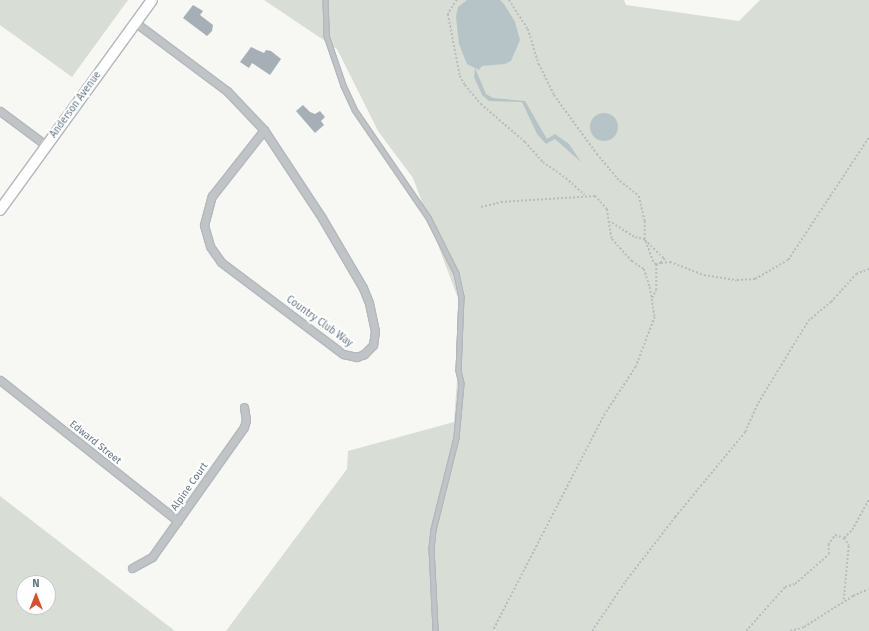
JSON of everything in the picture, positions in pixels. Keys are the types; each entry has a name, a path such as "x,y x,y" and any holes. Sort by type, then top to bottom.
{"main road":[{"name":"Anderson Avenue","path":"0,210 152,0"}],"street":[{"name":"Country Club Way","path":"136,23 227,91 264,130 322,218 363,288 369,303 375,331 373,345 364,354 357,357 343,354 221,262 210,246 204,225 212,196 264,130"},
{"path":"0,111 46,146"},
{"name":"Edward Street","path":"0,380 178,521"},
{"name":"Alpine Court","path":"132,568 152,557 244,428 246,420 244,407"}],"lane":[{"path":"326,0 327,36 344,86 355,110 429,218 457,274 462,297 459,371 462,384 458,438 434,530 432,548 436,631"}],"path":[{"path":"457,0 448,14 460,76 465,85 482,104 525,142 543,162 566,178 585,195"},
{"path":"509,0 528,29 539,64 554,95 620,181 639,196 645,221 645,240 634,237 610,221"},
{"path":"656,265 670,262 704,274 737,280 755,279 788,260 869,137"},
{"path":"481,207 501,202 585,195 596,196 607,209 612,239 632,261 644,269 650,287 655,317 636,368 604,414 493,631"},
{"path":"651,300 656,290 656,265 645,240 665,259 661,263"},
{"path":"592,631 625,582 674,517 745,432 758,403 808,321 831,302 856,274 869,269"},
{"path":"844,538 852,530 869,499"},
{"path":"746,631 785,587 795,584 828,554 828,545 835,535 844,538 849,546 844,601"},
{"path":"790,631 804,627 844,601 869,589"}],"shaded area":[{"path":"0,0 128,0 72,77 0,25"},
{"path":"264,0 624,0 626,5 739,21 760,0 869,0 869,631 226,631 347,469 348,451 454,422 462,309 413,178 378,131 337,49"},
{"path":"467,0 500,0 504,4 515,22 520,40 511,61 505,64 482,66 479,70 467,64 459,44 456,17 458,7"},
{"path":"475,68 486,94 493,98 525,101 547,139 555,134 569,144 581,162 555,139 546,144 537,134 522,102 489,101 482,95 474,77"},
{"path":"604,113 614,117 618,127 614,137 604,141 594,137 590,127 594,117"},
{"path":"0,496 175,631 0,631"}],"building":[{"path":"193,5 203,11 200,15 213,25 212,31 207,36 183,18"},
{"path":"251,47 264,53 266,50 271,51 281,59 270,75 252,63 249,68 240,62"},
{"path":"303,105 310,112 315,114 320,111 325,117 321,121 324,125 315,133 296,111"}]}
